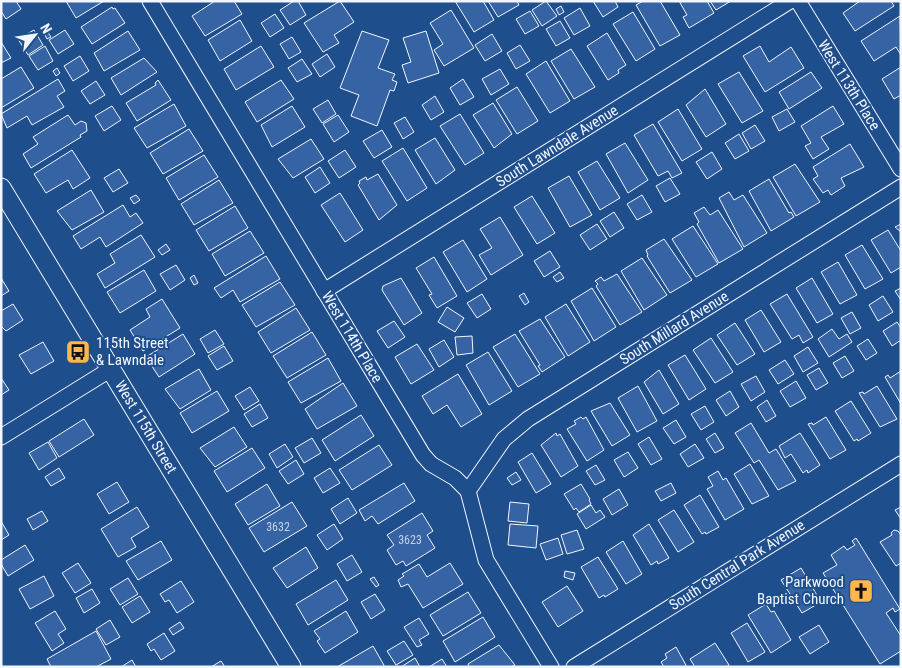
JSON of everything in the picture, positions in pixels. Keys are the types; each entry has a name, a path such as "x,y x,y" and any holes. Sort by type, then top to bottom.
{"street":[{"name":"West 114th Place","path":"150,1 423,455 431,464 455,478 468,491"},
{"name":"South Lawndale Avenue","path":"324,291 790,1"},
{"name":"West 113th Place","path":"798,1 901,169"},
{"name":"South Millard Avenue","path":"468,491 504,439 528,419 901,187"},
{"name":"West 115th Street","path":"1,188 291,667"},
{"path":"1,437 111,370"},
{"name":"South Central Park Avenue","path":"574,667 901,464"},
{"path":"468,491 486,560 550,667"}],"building":[{"path":"1,1 16,1 21,9 6,19 1,11"},
{"path":"66,1 104,1 76,18"},
{"path":"215,1 234,1 242,14 205,36 192,16"},
{"path":"294,1 298,1 306,15 290,25 280,10"},
{"path":"340,1 354,22 334,35 339,43 323,52 304,23"},
{"path":"455,1 483,1 494,20 474,32"},
{"path":"488,1 517,1 519,5 498,17"},
{"path":"546,1 557,16 542,26 532,10"},
{"path":"593,1 615,1 618,7 603,17"},
{"path":"643,1 660,1 680,35 660,46 636,5"},
{"path":"679,1 707,1 714,13 689,28 683,17 687,15"},
{"path":"710,1 731,1 716,10"},
{"path":"860,1 891,1 894,6 855,31 843,13"},
{"path":"561,6 564,12 559,15 556,9"},
{"path":"112,7 113,9 115,8 125,23 92,44 81,27"},
{"path":"580,8 590,26 574,35 564,18"},
{"path":"451,10 474,48 444,66 434,50 443,44 430,23"},
{"path":"530,11 539,26 525,34 516,19"},
{"path":"633,12 655,49 636,61 613,24"},
{"path":"275,14 284,28 270,37 261,23"},
{"path":"900,16 901,55 896,47 874,61 861,41"},
{"path":"240,20 252,41 220,61 208,40"},
{"path":"560,21 570,38 556,46 546,29"},
{"path":"34,30 43,45 28,55 18,39"},
{"path":"65,30 74,44 58,54 49,40"},
{"path":"47,31 51,37 47,39 44,33"},
{"path":"128,31 140,50 104,71 94,53"},
{"path":"362,31 389,40 378,68 395,74 392,80 397,82 394,91 390,90 377,126 351,116 359,95 340,88"},
{"path":"426,31 439,73 408,83 402,65 411,62 403,38"},
{"path":"607,33 626,65 618,70 619,73 608,80 587,46"},
{"path":"492,34 502,51 485,61 475,45"},
{"path":"292,37 301,52 289,59 280,44"},
{"path":"1,42 11,58 1,63"},
{"path":"520,45 530,61 516,69 507,53"},
{"path":"45,46 53,61 38,70 29,56"},
{"path":"261,46 274,67 236,90 224,69"},
{"path":"760,46 769,62 791,47 804,68 765,92 743,56"},
{"path":"571,49 595,87 574,99 551,61"},
{"path":"327,54 335,67 320,77 312,64"},
{"path":"80,56 89,71 73,81 64,66"},
{"path":"144,58 157,72 121,95 111,78"},
{"path":"302,59 312,74 297,82 288,68"},
{"path":"546,61 570,101 550,113 526,74"},
{"path":"21,67 34,88 1,108 1,79"},
{"path":"901,67 901,95 894,99 882,79"},
{"path":"57,68 60,73 56,76 53,71"},
{"path":"500,69 509,84 491,95 482,79"},
{"path":"739,72 763,111 742,123 718,84"},
{"path":"811,72 822,88 789,109 779,92"},
{"path":"58,79 65,91 57,96 64,107 32,125 27,116 7,128 1,114"},
{"path":"463,79 474,97 460,105 450,88"},
{"path":"158,80 171,100 137,121 126,103 156,85 155,83"},
{"path":"281,80 294,99 257,122 245,102"},
{"path":"96,81 105,95 90,104 81,91"},
{"path":"517,87 538,121 517,134 496,100"},
{"path":"705,89 726,124 706,137 686,105"},
{"path":"435,96 444,112 431,120 422,105"},
{"path":"328,100 336,114 322,123 313,109"},
{"path":"493,103 512,134 494,148 473,115"},
{"path":"174,104 186,126 147,148 134,128"},
{"path":"112,106 121,120 104,131 95,116"},
{"path":"292,106 305,127 272,147 261,125"},
{"path":"833,106 844,124 821,137 829,149 813,159 805,146 811,143 801,126"},
{"path":"678,109 702,149 682,161 658,122"},
{"path":"787,109 795,122 779,131 772,117"},
{"path":"460,114 484,153 465,165 440,126"},
{"path":"68,115 75,125 81,121 86,123 87,131 80,135 81,137 31,168 23,154 38,144 33,137"},
{"path":"338,115 349,132 334,142 323,124"},
{"path":"405,117 414,132 403,139 394,123"},
{"path":"653,124 682,173 672,178 668,171 658,176 634,135"},
{"path":"755,125 765,141 751,149 742,133"},
{"path":"189,129 203,151 163,174 150,153"},
{"path":"382,130 392,147 374,158 363,141"},
{"path":"739,134 749,151 735,159 725,143"},
{"path":"435,138 455,170 436,184 415,150"},
{"path":"311,139 324,159 293,178 278,159"},
{"path":"625,143 648,180 628,193 606,154"},
{"path":"850,144 864,167 841,178 845,186 831,195 828,190 823,193 813,179 818,176 813,167"},
{"path":"403,148 427,188 407,201 382,161"},
{"path":"72,150 90,178 73,189 68,180 46,193 34,174"},
{"path":"345,150 356,167 339,178 328,161"},
{"path":"712,152 722,169 707,179 696,162"},
{"path":"204,155 218,177 179,200 166,178"},
{"path":"597,161 620,198 600,210 578,172"},
{"path":"795,164 820,202 796,216 773,177"},
{"path":"320,167 330,183 315,193 305,177"},
{"path":"119,169 128,183 113,192 104,178"},
{"path":"378,174 397,205 379,220 358,185 359,181 366,177 367,180"},
{"path":"569,176 592,215 570,227 548,188"},
{"path":"670,178 680,194 665,202 656,186"},
{"path":"769,179 789,213 791,212 794,217 771,231 749,191"},
{"path":"219,180 233,203 194,225 181,204"},
{"path":"91,190 104,212 72,230 57,211"},
{"path":"729,192 734,200 743,195 767,233 744,247 719,198"},
{"path":"340,193 363,230 345,242 321,205"},
{"path":"136,195 140,200 134,204 130,198"},
{"path":"642,195 652,212 637,220 627,204"},
{"path":"532,196 555,233 537,244 514,207"},
{"path":"123,205 130,217 136,213 143,223 106,247 100,237 81,249 73,236"},
{"path":"235,206 248,228 209,251 196,230"},
{"path":"704,207 710,215 718,210 743,249 719,263 697,224 699,222 694,213"},
{"path":"614,212 624,228 610,237 600,221"},
{"path":"500,217 523,255 491,275 479,255 492,248 480,229"},
{"path":"597,224 607,239 590,250 580,235"},
{"path":"901,224 901,232 895,227"},
{"path":"693,226 718,264 696,277 672,239"},
{"path":"888,230 901,251 901,267 891,273 871,240"},
{"path":"250,231 264,253 225,276 212,254"},
{"path":"141,235 155,257 105,288 97,274 115,263 110,254"},
{"path":"664,239 692,280 670,293 647,256 646,250"},
{"path":"463,240 487,279 467,292 443,252"},
{"path":"166,244 170,250 162,255 158,250"},
{"path":"862,245 883,279 865,289 845,255"},
{"path":"550,251 560,267 544,277 534,261"},
{"path":"266,256 280,279 240,302 233,290 221,298 214,288"},
{"path":"434,257 457,296 437,308 429,295 432,294 416,268"},
{"path":"642,258 667,295 644,310 621,271"},
{"path":"838,262 857,295 840,304 821,272"},
{"path":"176,265 185,280 170,290 160,274"},
{"path":"144,270 156,291 120,313 107,292"},
{"path":"560,272 564,278 557,282 553,277"},
{"path":"617,274 642,312 620,325 596,286 598,284 595,281 601,277 604,281"},
{"path":"194,275 198,283 194,285 190,278"},
{"path":"1,278 9,291 1,296"},
{"path":"401,278 422,313 404,325 382,290 383,286"},
{"path":"812,278 833,314 817,323 796,288"},
{"path":"280,282 295,305 256,327 242,305"},
{"path":"592,288 616,327 594,341 571,301"},
{"path":"901,288 901,300 895,291"},
{"path":"524,293 529,302 525,305 519,296"},
{"path":"482,294 491,309 477,318 467,303"},
{"path":"787,294 813,337 803,343 799,335 792,339 770,304"},
{"path":"883,296 893,312 878,321 869,305"},
{"path":"162,299 180,328 143,351 130,330 150,317 146,309"},
{"path":"13,304 23,320 6,331 1,326 1,311"},
{"path":"566,304 590,342 568,356 545,317"},
{"path":"447,307 464,318 455,332 438,322"},
{"path":"296,308 310,330 271,353 258,332"},
{"path":"761,310 781,342 764,352 745,320"},
{"path":"852,312 861,328 850,334 841,318"},
{"path":"540,319 565,357 542,372 538,366 540,365 519,331"},
{"path":"394,321 405,337 388,348 377,331"},
{"path":"897,322 901,328 901,340 892,346 883,331"},
{"path":"735,323 755,354 737,365 717,335"},
{"path":"832,329 839,339 847,334 852,342 829,357 818,339"},
{"path":"215,330 224,344 208,353 200,339"},
{"path":"312,332 326,355 287,378 273,356"},
{"path":"183,334 195,354 159,377 146,357"},
{"path":"515,334 540,374 518,387 493,347"},
{"path":"472,336 473,353 457,355 455,337"},
{"path":"711,338 733,372 715,383 693,350"},
{"path":"868,339 877,353 866,360 857,346"},
{"path":"444,340 454,357 439,367 429,349"},
{"path":"43,342 54,361 31,374 19,355"},
{"path":"417,344 434,370 411,384 395,357"},
{"path":"224,346 233,361 217,370 208,356"},
{"path":"808,347 818,363 803,372 794,356"},
{"path":"488,352 512,391 489,405 466,365"},
{"path":"685,355 706,389 689,400 668,365"},
{"path":"845,356 854,371 842,378 833,363"},
{"path":"328,358 341,381 301,403 288,382"},
{"path":"785,360 794,374 778,384 769,370"},
{"path":"819,368 828,383 816,390 807,375"},
{"path":"199,369 211,390 180,409 165,389"},
{"path":"659,370 679,404 663,414 644,382"},
{"path":"901,371 901,404 885,377 888,375 890,378"},
{"path":"458,374 482,414 461,427 447,405 433,414 422,396"},
{"path":"756,376 765,392 751,401 741,384"},
{"path":"1,378 9,390 1,395"},
{"path":"796,381 806,398 790,407 780,391"},
{"path":"343,383 357,406 317,429 305,409"},
{"path":"638,386 657,421 637,432 618,398"},
{"path":"877,386 897,419 880,427 859,393 863,392 864,394"},
{"path":"250,387 259,401 244,410 235,396"},
{"path":"217,391 229,411 192,433 180,413"},
{"path":"730,391 739,407 726,416 716,400"},
{"path":"767,400 776,416 766,422 757,407"},
{"path":"851,401 871,433 858,441 857,439 854,441 835,411"},
{"path":"610,403 630,435 612,446 591,411"},
{"path":"260,404 268,418 252,427 244,414"},
{"path":"705,406 714,422 701,430 691,414"},
{"path":"361,415 374,436 335,461 322,440"},
{"path":"581,417 583,419 586,417 604,450 587,461 567,429 576,424 574,421"},
{"path":"826,417 846,450 830,459 808,424 812,423 813,425"},
{"path":"84,419 94,435 59,457 49,441"},
{"path":"676,420 686,437 674,444 663,428"},
{"path":"751,423 769,453 776,449 796,481 778,490 759,460 754,463 735,433"},
{"path":"234,427 247,447 215,467 200,448"},
{"path":"556,433 557,436 560,434 578,466 561,477 541,445"},
{"path":"715,433 724,448 715,453 706,439"},
{"path":"800,433 820,465 808,473 807,470 803,473 791,454 785,458 779,446"},
{"path":"649,437 662,459 651,465 638,444"},
{"path":"312,438 321,453 304,463 295,448"},
{"path":"48,442 57,458 39,470 29,453"},
{"path":"285,444 293,457 277,468 269,454"},
{"path":"695,444 704,458 688,467 680,454"},
{"path":"379,445 392,465 352,490 339,470"},
{"path":"252,448 265,468 227,492 214,471"},
{"path":"628,452 638,468 624,477 614,460"},
{"path":"532,453 551,484 536,493 518,462"},
{"path":"296,460 304,474 288,484 279,471"},
{"path":"750,464 769,496 752,504 734,474"},
{"path":"596,465 605,480 595,485 586,471"},
{"path":"59,468 65,478 51,486 45,477"},
{"path":"330,468 340,483 323,493 314,478"},
{"path":"718,471 723,480 726,478 744,509 725,520 707,489 713,486 708,477"},
{"path":"516,472 521,480 512,485 507,478"},
{"path":"117,482 129,502 109,514 97,494"},
{"path":"404,483 415,501 378,524 372,516 365,521 359,510"},
{"path":"671,483 676,493 661,501 655,491"},
{"path":"267,484 280,506 248,525 235,504"},
{"path":"581,484 591,504 579,512 576,508 574,510 564,494"},
{"path":"619,489 628,505 612,515 603,499"},
{"path":"700,495 719,527 706,534 705,532 702,534 684,505"},
{"path":"348,498 357,513 340,524 331,509"},
{"path":"292,502 307,526 264,552 249,528"},
{"path":"510,502 529,504 527,523 508,521"},
{"path":"591,505 596,513 600,510 605,517 586,529 577,514"},
{"path":"137,507 149,527 131,538 136,547 118,557 101,529"},
{"path":"901,507 901,519 895,510"},
{"path":"674,510 694,542 678,552 658,520"},
{"path":"42,511 48,521 33,530 27,519"},
{"path":"422,513 433,531 427,535 435,548 406,566 403,561 396,565 387,550 394,545 387,535"},
{"path":"1,521 9,535 1,540"},
{"path":"334,524 343,539 327,550 317,535"},
{"path":"510,524 538,526 536,548 508,545"},
{"path":"649,524 669,558 658,564 657,561 651,565 633,535"},
{"path":"577,530 584,549 567,554 561,535"},
{"path":"894,530 898,531 901,535 901,563 896,566 880,542 892,535 891,533"},
{"path":"558,538 563,554 546,560 540,544"},
{"name":"Parkwood Baptist Church","path":"856,538 900,609 895,612 893,608 886,613 901,636 901,651 880,664 823,573 837,565 831,555 844,546 847,550 855,545 852,541"},
{"path":"161,541 172,560 138,580 126,561"},
{"path":"623,541 642,574 626,584 606,552"},
{"path":"25,545 34,560 8,576 1,564 1,560"},
{"path":"306,547 318,568 287,588 273,568"},
{"path":"352,555 362,572 347,581 337,564"},
{"path":"598,557 618,589 605,597 604,595 599,598 581,567"},
{"path":"78,563 91,583 75,593 62,573"},
{"path":"450,563 463,584 423,608 408,584 401,587 398,580 404,576 402,574 419,564 427,577"},
{"path":"801,568 821,602 802,613 781,580"},
{"path":"565,571 575,573 573,580 564,577"},
{"path":"44,576 54,596 30,609 19,589"},
{"path":"374,577 379,585 376,587 370,579"},
{"path":"128,578 138,594 120,605 110,589"},
{"path":"336,580 348,600 308,625 296,604"},
{"path":"181,581 194,602 177,613 169,600 165,602 160,594"},
{"path":"567,586 583,611 558,627 542,602"},
{"path":"92,589 100,603 84,613 76,598"},
{"path":"468,592 481,613 443,636 430,615"},
{"path":"375,594 385,610 371,619 361,602"},
{"path":"140,596 150,612 132,623 122,607"},
{"path":"766,604 771,612 774,611 791,640 771,653 748,615"},
{"path":"55,611 66,629 58,634 64,643 52,651 35,623"},
{"path":"346,611 358,632 325,653 317,641 320,639 314,631"},
{"path":"483,617 495,637 455,662 443,641"},
{"path":"419,618 429,634 419,640 422,645 417,647 404,627"},
{"path":"110,620 120,637 106,645 96,629"},
{"path":"180,622 184,628 173,635 169,629"},
{"path":"747,623 765,652 748,662 731,633"},
{"path":"819,625 829,642 810,654 799,637"},
{"path":"96,631 111,659 96,667 51,667 47,659"},
{"path":"164,633 175,651 161,660 154,649 151,651 147,644"},
{"path":"404,641 413,655 396,665 387,651"},
{"path":"715,643 729,665 726,667 695,667 690,659"},
{"path":"499,645 515,665 511,667 469,667 468,664"},
{"path":"373,646 385,667 337,667"},
{"path":"676,647 687,667 664,667 661,662 667,658 665,654"},
{"path":"415,658 420,667 401,667"},
{"path":"442,659 447,667 429,667"},
{"path":"132,660 136,667 121,667"},
{"path":"221,661 225,667 211,667"}],"place":[{"name":"115th Street & Lawndale","path":"78,352"},
{"name":"Parkwood Baptist Church","path":"861,591"}]}
